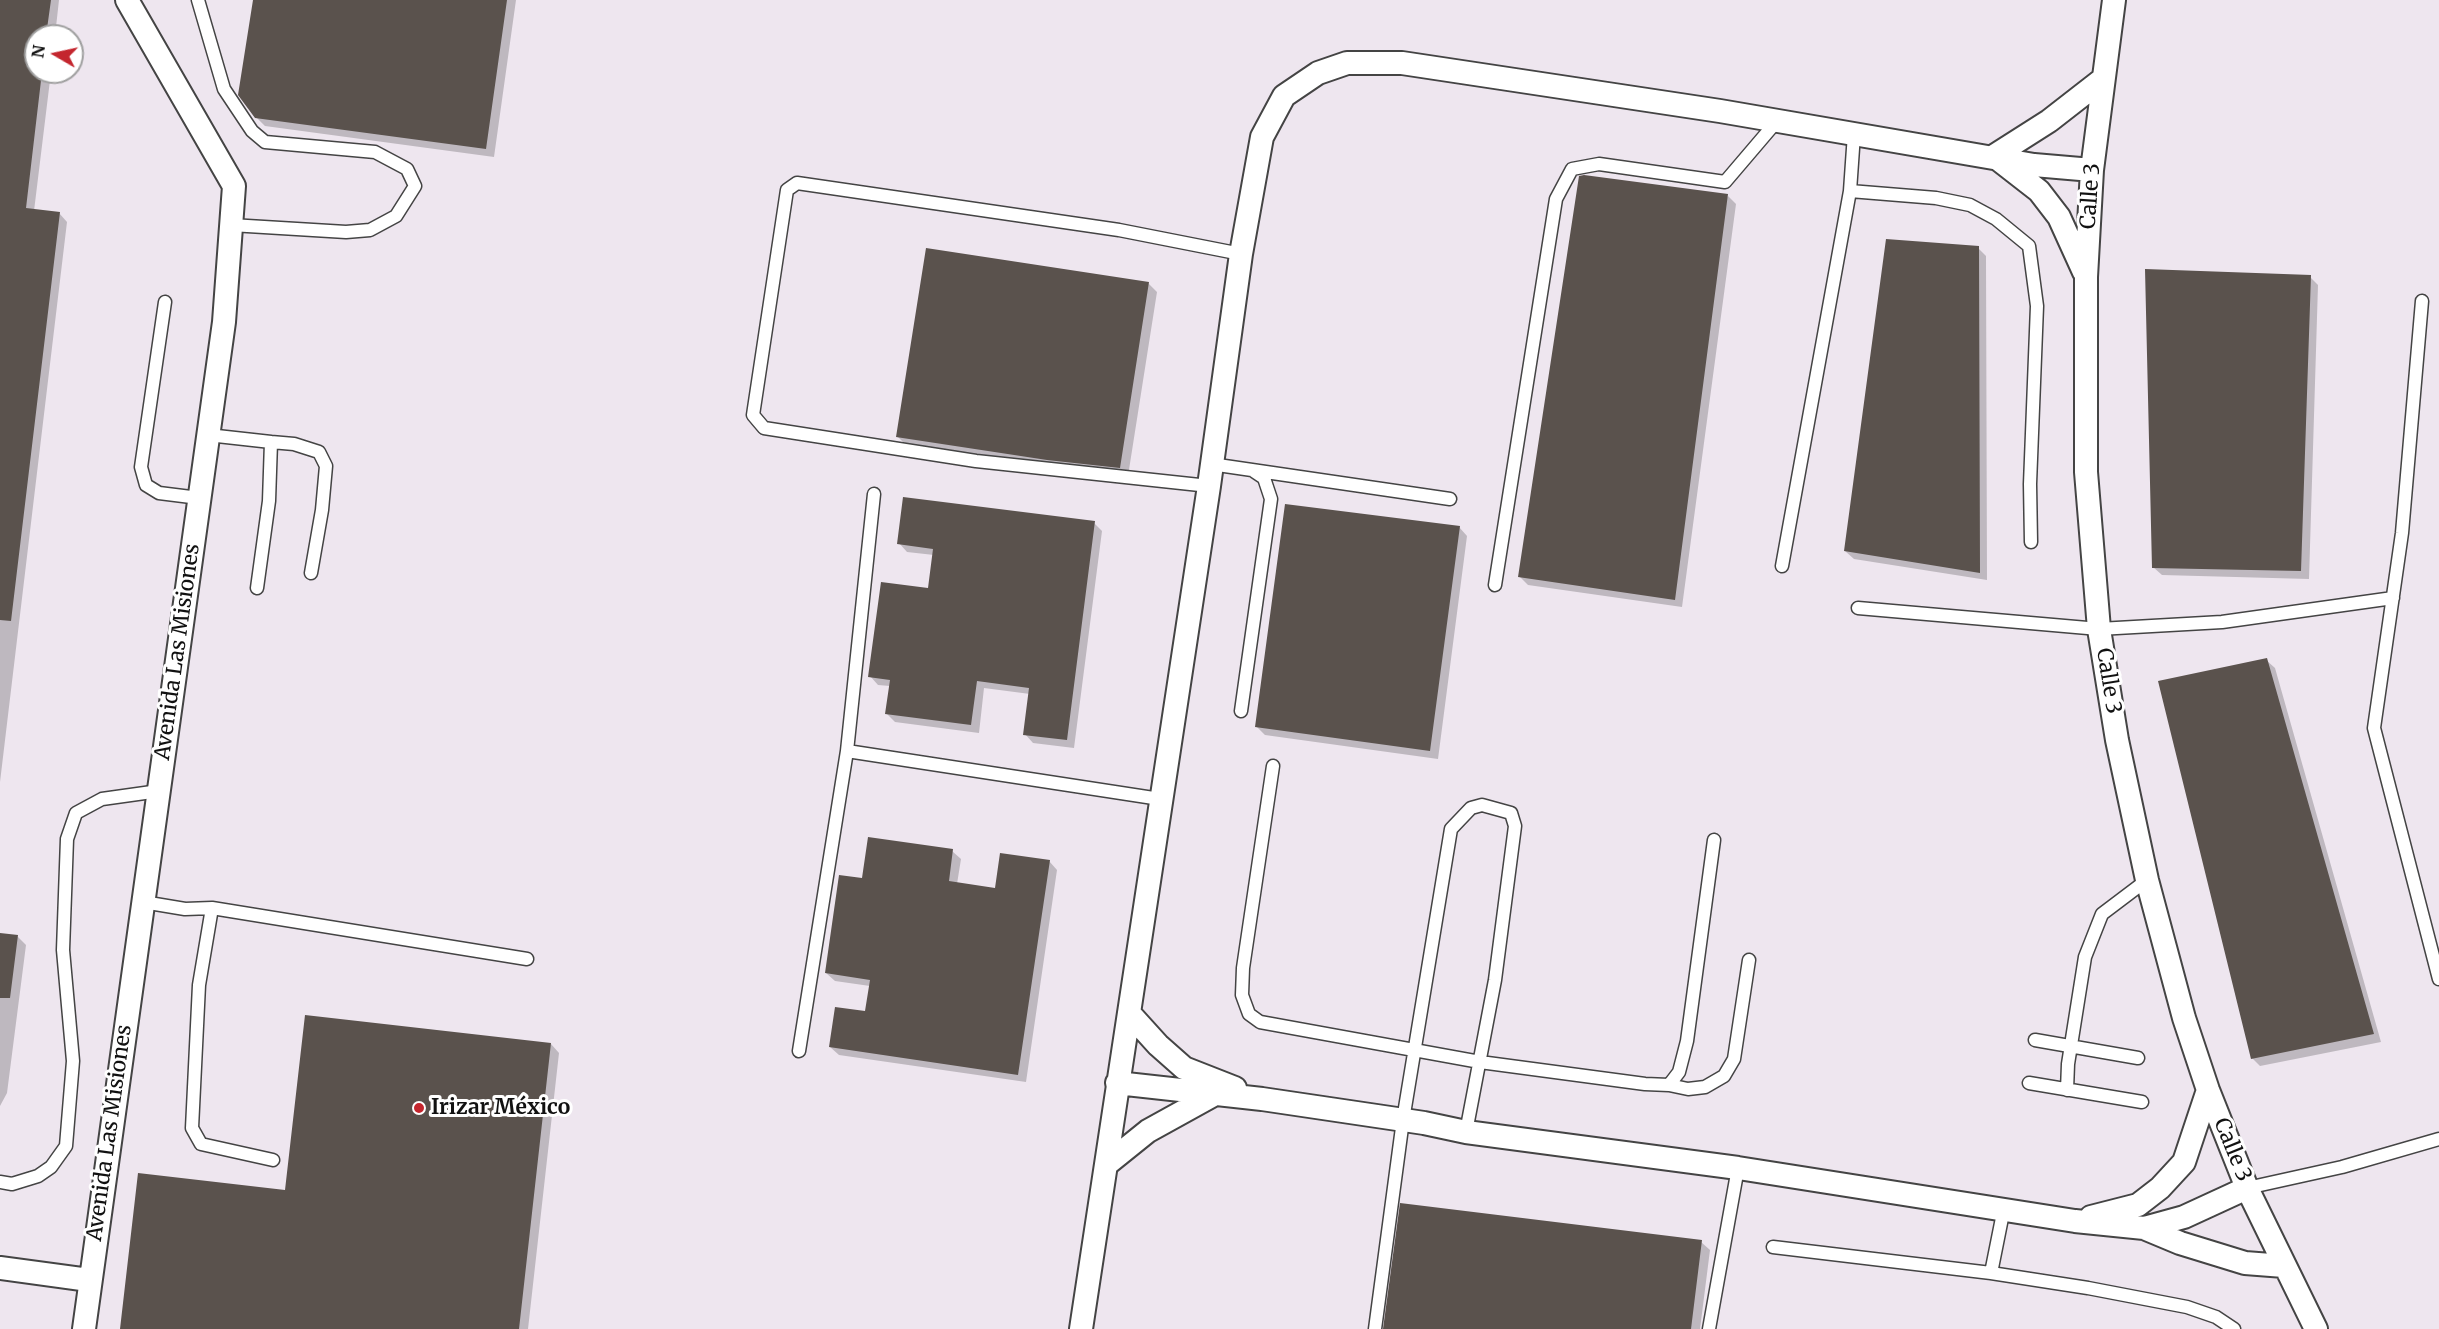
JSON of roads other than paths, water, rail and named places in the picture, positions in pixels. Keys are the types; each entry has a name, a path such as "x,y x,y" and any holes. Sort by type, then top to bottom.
{"street":[{"name":"Avenida Las Misiones","path":"84,1329 224,322 234,186 127,0"},
{"name":"Calle 3","path":"2114,0 2092,170 2086,277 2086,472 2099,629 2117,740 2147,880 2184,1018 2208,1090 2247,1188 2316,1329"},
{"path":"1081,1329 1210,475 1241,254 1262,137 1284,96 1318,73 1347,63 1402,63 1994,156 2034,165 2092,170"},
{"path":"1994,156 2049,121 2103,79"},
{"path":"1994,156 2039,191 2059,217 2086,277"},
{"path":"1129,1013 1158,1045 1184,1068 1262,1098"},
{"path":"1117,1083 1262,1098 1466,1132 1738,1168 2004,1208 2075,1221 2144,1228 2180,1243 2245,1263 2284,1266"},
{"path":"2075,1221 2138,1204 2160,1188 2184,1162 2208,1090"},
{"path":"1107,1164 1148,1131 1215,1094"},
{"path":"2144,1228 2184,1217 2247,1188"},
{"path":"0,1268 89,1280"}],"lane":[{"path":"198,0 224,89 252,131 265,142 375,152 407,169 415,186 396,216 370,230 345,232 231,225"},
{"path":"1494,585 1556,199 1572,169 1599,164 1725,182 1777,121"},
{"path":"1782,566 1850,191 1854,134"},
{"path":"1241,254 1119,230 797,183 787,190 753,415 764,428 976,461 1210,475 1252,470 1450,499"},
{"path":"1850,191 1936,198 1970,205 1996,219 2029,246 2037,306 2030,484 2031,542"},
{"path":"2422,301 2402,533 2374,728 2439,979"},
{"path":"165,303 141,467 146,485 159,493 200,498"},
{"path":"208,435 294,444 319,452 326,466 322,510 311,573"},
{"path":"257,588 269,501 271,442"},
{"path":"1241,711 1271,499 1264,478 1252,470"},
{"path":"799,1051 847,751 874,495"},
{"path":"1858,608 2099,629 2222,622 2393,598"},
{"path":"847,751 1160,799"},
{"path":"1273,766 1243,968 1242,995 1249,1014 1260,1023 1415,1048 1480,1062 1688,1089 1705,1087 1724,1076 1734,1059 1749,960"},
{"path":"0,1182 12,1184 38,1176 51,1167 66,1146 73,1061 63,950 67,839 76,813 102,799 159,791"},
{"path":"1375,1329 1403,1120 1451,829 1471,808 1482,805 1498,807 1511,813 1515,826 1495,980 1466,1132"},
{"path":"1669,1085 1679,1072 1687,1041 1714,840"},
{"path":"2067,1090 2071,1047 2085,957 2103,914 2147,880"},
{"path":"143,902 185,909 212,908 527,959"},
{"path":"212,908 199,985 192,1128 201,1144 273,1160"},
{"path":"2035,1040 2138,1058"},
{"path":"2029,1083 2142,1102"},
{"path":"2247,1188 2342,1167 2439,1139"},
{"path":"1709,1329 1738,1168"},
{"path":"1991,1273 2004,1208"},
{"path":"1773,1246 1991,1273 2088,1288 2187,1307 2216,1317 2234,1329"}],"place":[{"name":"Irizar México","path":"419,1108"}]}
